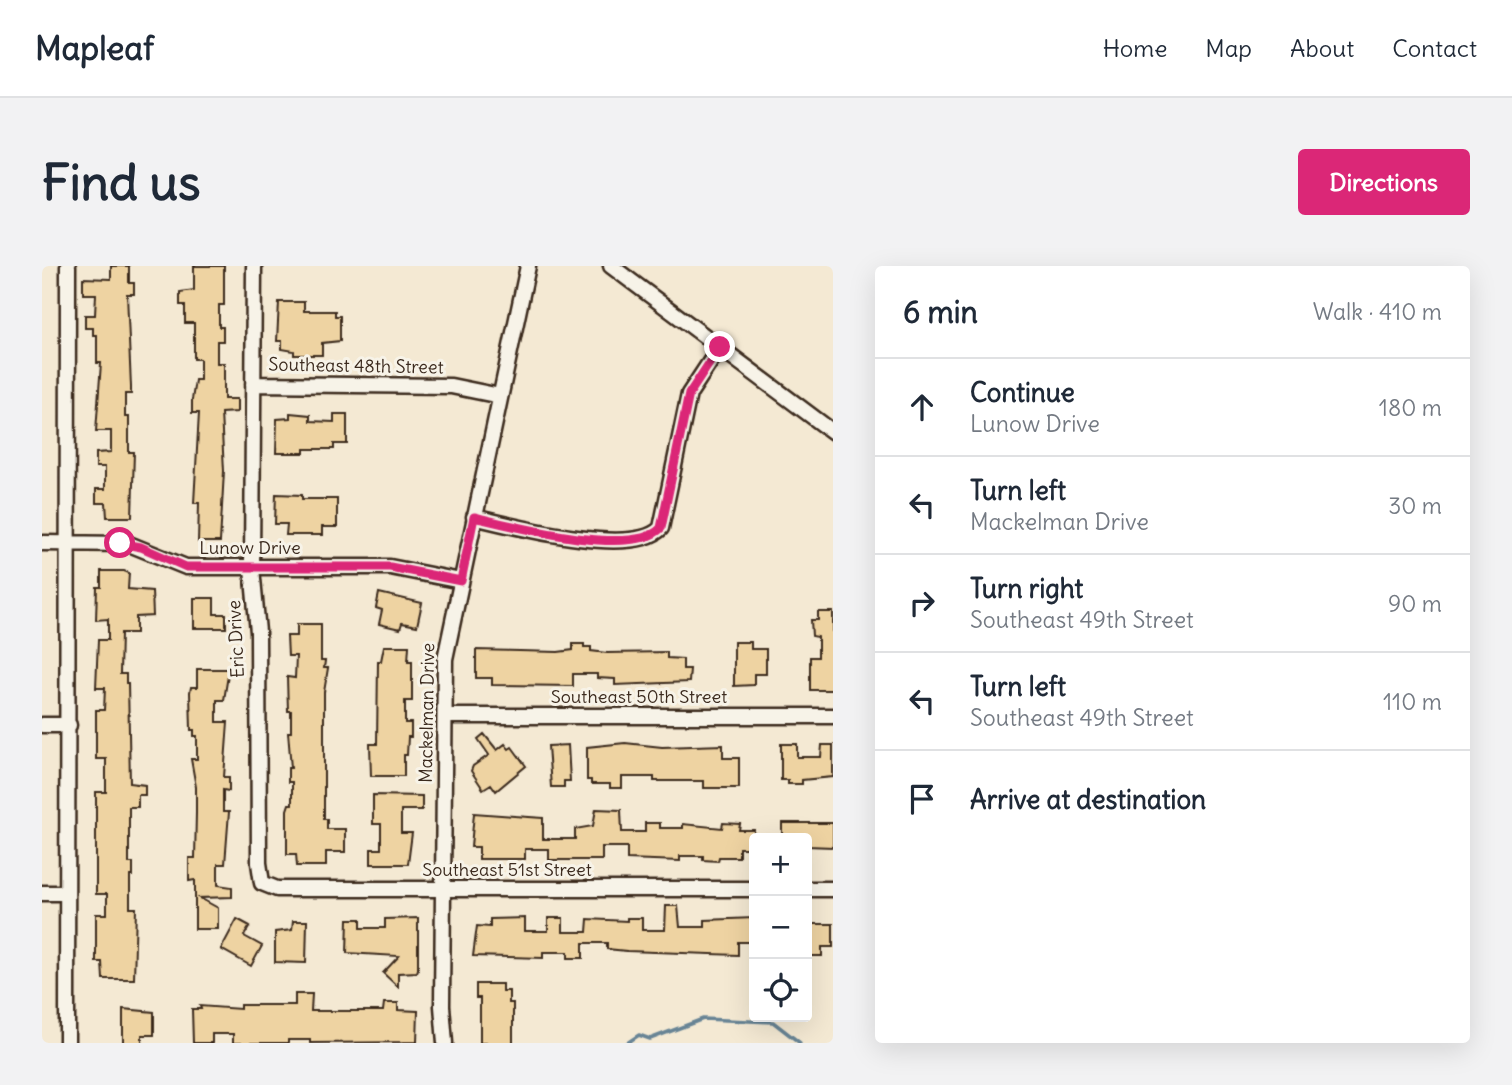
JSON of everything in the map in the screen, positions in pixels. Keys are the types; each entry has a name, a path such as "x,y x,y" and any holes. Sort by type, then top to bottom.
{"street":[{"path":"67,1043 68,266"},
{"name":"Eric Drive","path":"254,266 252,568 258,632 258,863 262,883"},
{"name":"Mackelman Drive","path":"445,1043 442,1006 444,659 528,266"},
{"path":"611,266 833,432"},
{"path":"474,517 564,537 612,540 655,534 661,528 689,394 720,347"},
{"name":"Southeast 48th Street","path":"253,384 451,386 500,397"},
{"name":"Lunow Drive","path":"42,543 129,544 186,567 390,567 461,581"},
{"name":"Southeast 50th Street","path":"445,716 833,716"},
{"path":"42,725 69,725"},
{"name":"Southeast 51st Street","path":"262,883 277,889 749,889"},
{"path":"812,889 833,889"},
{"path":"42,893 67,893"}],"building":[{"path":"111,266 129,266 129,283 134,283 134,294 127,294 131,394 125,394 125,417 129,417 129,452 134,452 132,517 107,517 106,503 96,503 96,489 105,489 105,467 96,467 96,453 111,452 111,431 96,431 101,363 97,363 97,335 93,335 93,328 85,328 85,315 95,315 96,294 83,294 83,278 111,279"},
{"path":"194,266 224,266 224,305 219,305 219,327 223,327 223,341 217,341 217,363 224,363 224,399 237,399 237,412 221,413 224,471 220,542 198,542 199,503 194,503 199,413 192,413 192,400 195,380 200,380 200,359 194,359 194,323 185,323 185,305 180,305 180,292 194,290"},
{"path":"279,302 304,302 304,311 335,311 335,316 340,316 340,341 322,343 322,355 294,355 294,351 282,349 282,341 277,341"},
{"path":"290,413 310,415 310,421 334,422 334,414 347,414 347,444 334,444 334,449 304,449 304,453 276,453 277,419 290,418"},
{"path":"276,494 302,495 302,499 337,499 337,527 322,527 322,535 286,535 287,524 275,524"},
{"path":"101,571 124,571 129,573 128,589 152,591 153,616 136,617 136,633 121,633 120,674 126,674 128,683 130,783 145,785 145,795 138,795 138,807 129,807 129,863 133,863 133,876 130,876 130,908 136,908 134,979 103,979 102,962 96,962 96,914 107,914 107,894 96,894 96,792 106,792 106,759 96,759 96,710 104,710 105,688 96,688 98,640 108,640 108,619 96,620 97,587 101,587"},
{"path":"379,593 422,603 417,626 402,623 400,629 379,624 382,610 376,608"},
{"path":"194,598 214,598 214,614 226,614 226,628 194,628"},
{"path":"818,612 833,612 833,690 810,690 810,657 818,657 818,637 812,636 811,620 818,620"},
{"path":"297,624 321,624 321,661 325,661 324,668 328,668 324,692 324,819 327,819 327,829 345,829 345,852 326,852 326,866 297,866 296,854 287,854 287,810 289,804 292,804 292,782 288,782 288,768 291,768 288,732 291,732 291,711 288,711 287,677 295,678 296,656 288,656 287,636 297,636"},
{"path":"734,642 751,642 751,649 766,649 766,674 754,674 754,685 734,686"},
{"path":"573,644 584,644 584,647 591,647 591,651 607,653 667,652 667,658 683,659 683,669 690,669 689,682 615,685 615,679 597,678 597,674 573,674 573,686 492,685 492,678 476,678 476,650 558,652 573,650"},
{"path":"384,646 409,646 408,661 412,661 412,701 405,701 405,723 411,723 411,737 408,737 407,755 404,755 404,776 371,776 370,744 377,744 378,661 381,661"},
{"path":"197,669 229,669 224,700 217,700 217,722 228,722 224,777 229,777 229,791 223,790 223,812 229,812 225,864 218,864 218,885 232,887 232,897 200,898 218,908 218,929 195,929 195,880 189,881 189,858 195,858 196,813 196,787 191,759 197,759 197,736 194,736 194,730 191,730 190,692 191,687 197,687"},
{"path":"484,734 497,750 505,744 509,749 512,747 526,766 496,791 491,784 483,789 471,771 473,766 489,755 478,739"},
{"path":"625,743 662,747 723,745 723,758 739,758 739,788 704,788 704,781 654,781 654,777 622,777 622,788 610,788 610,784 591,784 591,780 587,780 587,747"},
{"path":"781,744 797,744 797,757 821,757 822,745 833,745 833,777 802,780 802,784 788,784 788,780 781,780"},
{"path":"568,745 570,781 564,781 564,787 551,787 548,746"},
{"path":"373,795 422,796 422,810 401,810 401,833 412,833 408,864 371,864 371,849 381,849 381,824 373,824"},
{"path":"596,809 621,810 622,832 645,832 645,823 660,823 660,828 683,828 683,824 722,828 723,823 740,824 739,830 754,830 754,833 749,833 749,848 739,848 739,857 719,857 718,861 703,860 703,856 680,856 680,861 627,859 627,847 602,847 602,860 549,860 549,849 525,849 525,859 479,859 479,847 471,847 474,813 543,818 543,839 575,839 575,829 593,826"},
{"path":"782,823 833,823 833,847 812,846 812,833 782,833"},
{"path":"666,906 678,906 680,927 705,927 705,920 749,918 749,942 738,942 738,955 627,951 607,949 607,943 583,943 583,958 568,958 568,952 543,952 543,958 473,956 477,926 490,927 490,919 525,918 525,931 548,931 548,918 563,918 563,932 587,932 588,919 627,921 627,918 642,918 642,930 665,930"},
{"path":"418,918 418,969 417,972 398,973 398,987 383,973 399,956 347,953 348,919 361,919 361,928 385,928 385,919"},
{"path":"237,919 250,926 244,936 262,946 251,966 221,949"},
{"path":"293,921 307,921 306,963 275,962 275,932 292,930"},
{"path":"812,924 833,924 833,947 822,947 822,956 812,956"},
{"path":"476,984 502,984 502,991 509,991 509,1003 513,1003 513,1043 480,1043 480,998 476,998"},
{"path":"295,994 312,994 311,1011 383,1011 384,1003 398,1003 398,1010 418,1011 417,1042 310,1043 310,1040 288,1040 288,1043 233,1043 233,1034 212,1034 212,1043 193,1043 192,1009 201,1009 200,1006 240,1009 240,1005 295,1005"},
{"path":"123,1009 154,1012 154,1035 142,1035 142,1043 123,1043"}],"waterway":[{"path":"627,1043 639,1035 650,1039 703,1019 773,1022 800,1043"}],"route":[{"path":"120,543 141,547 178,566 186,567 390,567 461,581 474,517 564,537 612,540 655,534 661,528 689,394 720,347"}]}
